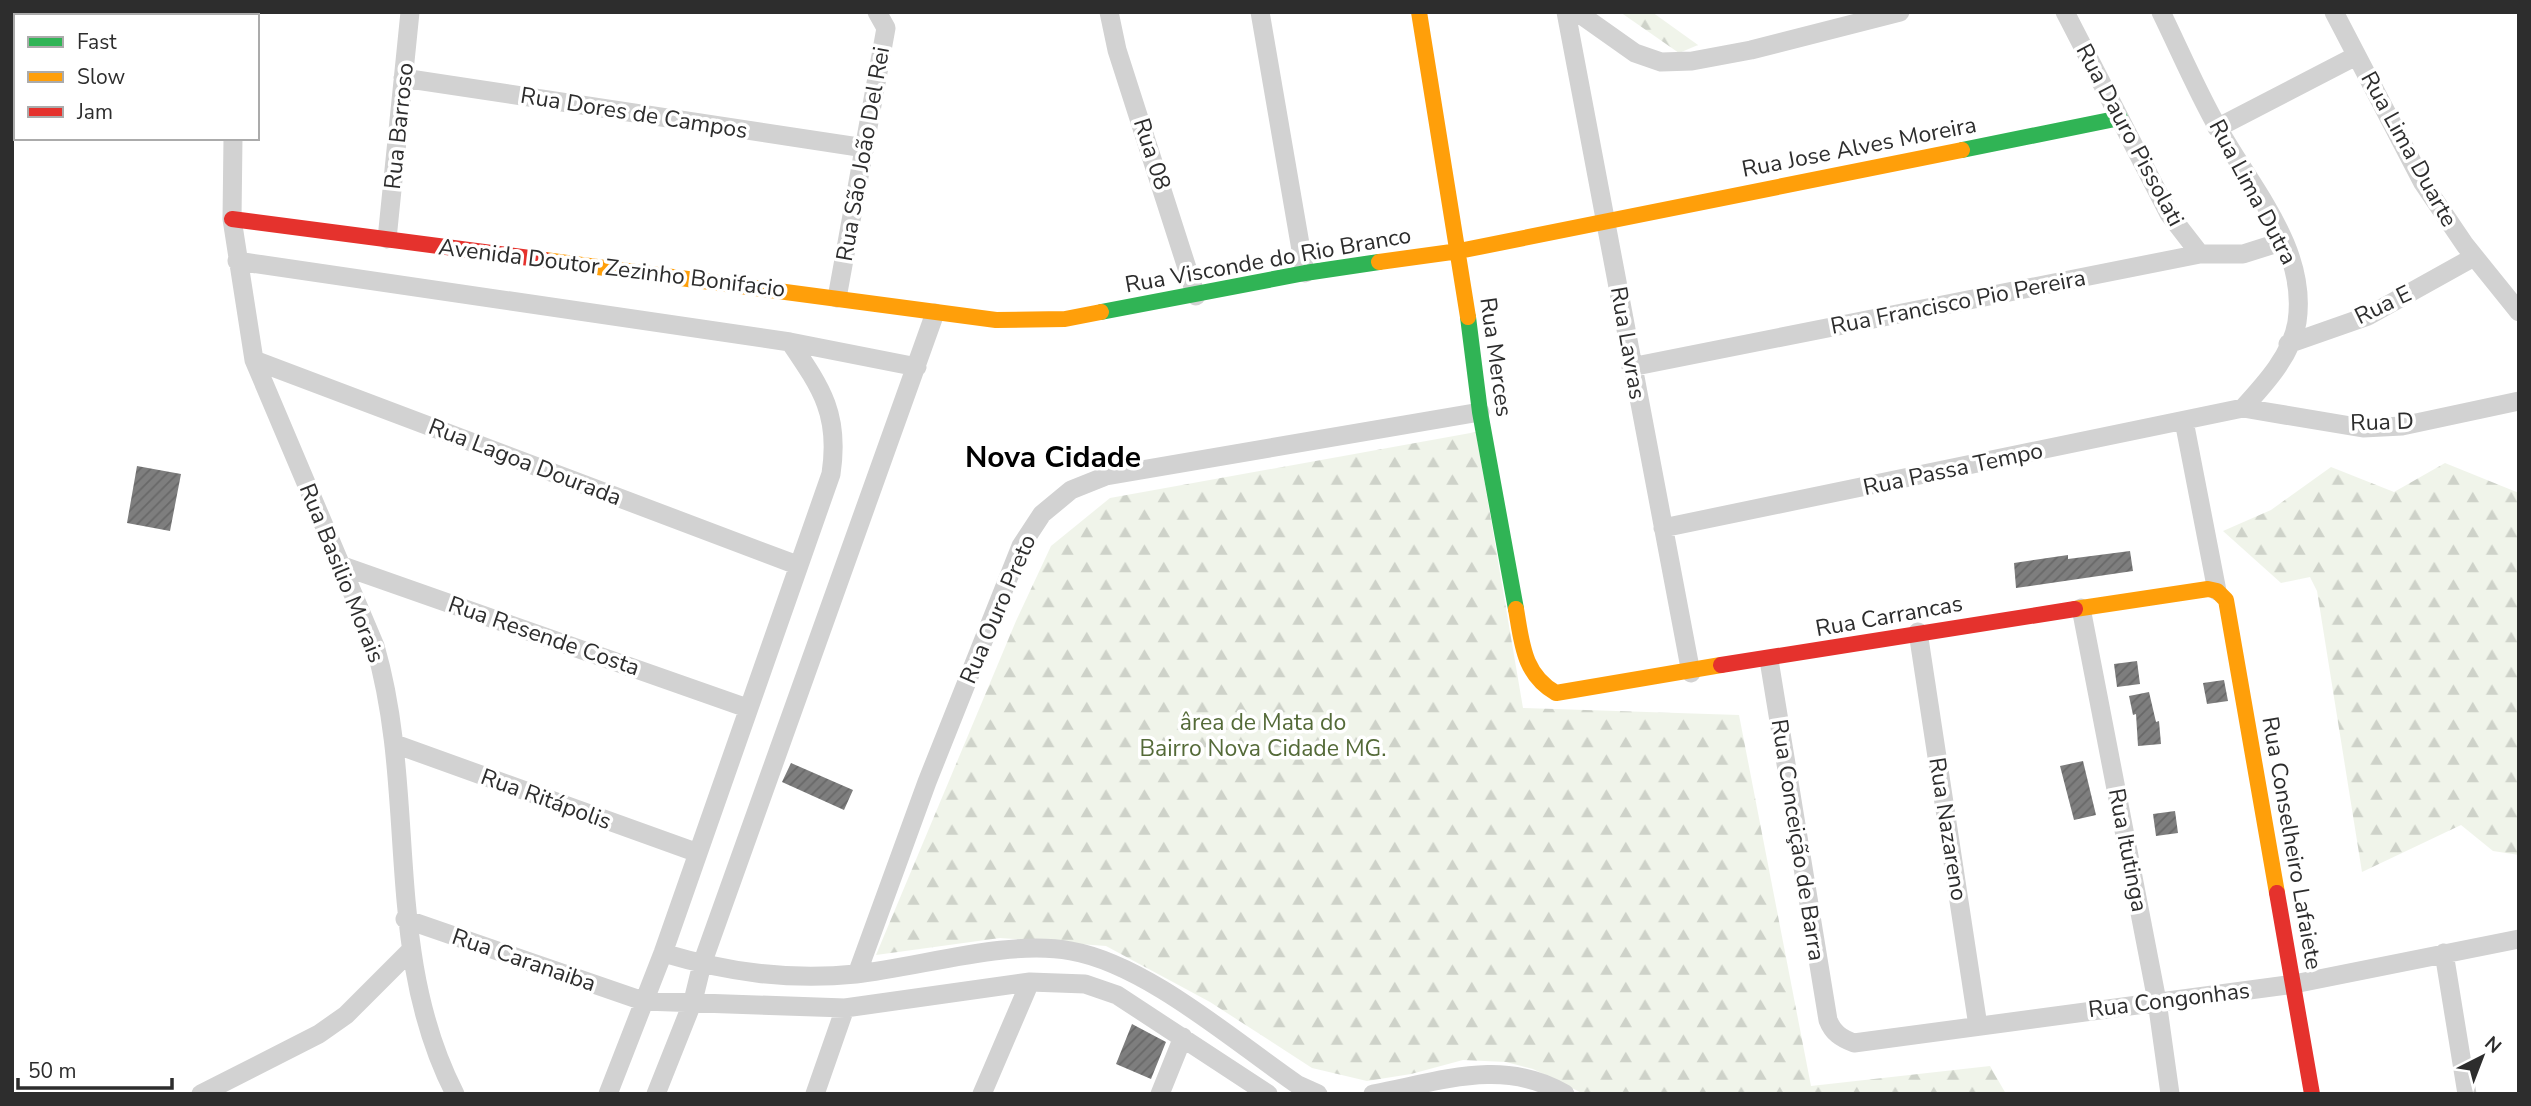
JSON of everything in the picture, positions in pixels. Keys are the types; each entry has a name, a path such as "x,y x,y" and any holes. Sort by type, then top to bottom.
{"street":[{"name":"Rua Barroso","path":"387,239 410,12"},
{"name":"Rua São João Del Rei","path":"837,298 886,28 877,12"},
{"name":"Rua 08","path":"1109,12 1117,50 1196,296"},
{"path":"1260,12 1305,273"},
{"name":"Rua Merces","path":"1419,12 1459,251 1480,412 1525,660 1542,686 1556,693"},
{"name":"Rua Lavras","path":"1566,12 1691,673"},
{"path":"1577,12 1635,53 1661,62 1692,61 1751,50 1900,12"},
{"name":"Rua Dauro Pissolati","path":"2065,12 2169,214 2200,254"},
{"name":"Rua Lima Dutra","path":"2161,12 2217,128 2284,241 2298,276 2297,324 2266,382 2243,408"},
{"name":"Rua Lima Duarte","path":"2334,12 2423,183 2474,257 2519,312"},
{"path":"2217,128 2356,55"},
{"name":"Rua Dores de Campos","path":"403,78 865,148"},
{"name":"Rua Jose Alves Moreira","path":"1607,220 2120,118"},
{"name":"Rua Basilio Morais","path":"233,140 232,219 254,360 375,646 384,676 395,744 405,919 416,988 439,1063 455,1094"},
{"name":"Avenida Doutor Zezinho Bonifacio","path":"232,219 935,313"},
{"name":"Rua Visconde do Rio Branco","path":"935,313 996,320 1065,318 1196,296 1305,273 1459,251 1607,220"},
{"name":"Rua Francisco Pio Pereira","path":"1632,367 2200,254 2243,254 2284,241"},
{"name":"Rua E","path":"2288,344 2368,316 2474,257"},
{"name":"Avenida Doutor Zezinho Bonifacio","path":"237,261 790,342 917,367"},
{"path":"656,1094 692,1001 702,964 935,313"},
{"path":"608,1094 663,953 831,474 836,442 830,416 818,384 790,342"},
{"name":"Rua Lagoa Dourada","path":"254,360 797,565"},
{"name":"Rua D","path":"2243,408 2363,428 2402,426 2519,401"},
{"name":"Rua Passa Tempo","path":"1663,528 2243,408"},
{"name":"Rua Ouro Preto","path":"857,974 987,629 1021,546 1042,514 1071,490 1106,476 1480,412"},
{"path":"2184,421 2222,596"},
{"name":"Rua Resende Costa","path":"340,565 747,708"},
{"name":"Rua Carrancas","path":"1556,693 1769,660 1919,632 2208,589 2222,596"},
{"name":"Rua Conselheiro Lafaiete","path":"2222,596 2312,1094"},
{"name":"Rua Itutinga","path":"2081,608 2157,1001 2170,1094"},
{"name":"Rua Nazareno","path":"1919,632 1978,1026"},
{"name":"Rua Conceição de Barra","path":"1769,660 1828,1020"},
{"name":"Rua Ritápolis","path":"395,744 698,853"},
{"name":"Rua Caranaiba","path":"405,919 643,1001"},
{"name":"Rua Congonhas","path":"1828,1020 1832,1030 1854,1043 2294,985 2519,939"},
{"path":"663,953 702,964 796,978 857,974 1006,951 1045,948 1072,951 1102,959 1160,990 1297,1085 1318,1094"},
{"path":"201,1094 319,1034 346,1015 410,951"},
{"path":"2444,953 2467,1094"},
{"path":"643,1001 845,1008 1030,982 1085,984 1117,995 1268,1094"},
{"path":"982,1094 1030,982"},
{"path":"815,1094 845,1008"},
{"path":"1160,1094 1183,1037"},
{"path":"1373,1094 1493,1072 1521,1075 1565,1094"}],"green space":[{"path":"1620,12 1652,12 1698,45 1679,53"},
{"name":"ârea de Mata do Bairro Nova Cidade MG.","path":"1476,432 1523,708 1739,715 1811,1086 1990,1066 2006,1094 1584,1094 1533,1069 1506,1062 1463,1060 1411,1074 1367,1081 1312,1068 1210,1002 1106,946 1000,938 876,955 1016,621 1051,546 1110,498"},
{"path":"2445,463 2519,493 2519,855 2493,851 2461,825 2362,872 2317,591 2310,577 2281,583 2223,531 2271,510 2331,467 2394,492"}],"building":[{"path":"137,466 181,474 170,531 127,523"},
{"path":"2130,551 2133,571 2016,588 2014,563 2068,555 2068,559"},
{"path":"2137,661 2140,684 2117,687 2114,664"},
{"path":"2224,680 2228,701 2207,704 2203,683"},
{"path":"2149,692 2156,722 2159,721 2161,744 2138,746 2136,714 2133,715 2129,696"},
{"path":"2083,761 2096,815 2074,820 2060,766"},
{"path":"791,763 853,790 844,810 782,782"},
{"path":"2175,811 2178,833 2156,836 2153,814"},
{"path":"1132,1024 1166,1042 1151,1079 1116,1064"}],"traffic: fast":[{"path":"1962,150 2120,118"},
{"path":"1101,312 1305,273 1379,262"},
{"path":"1468,317 1480,412 1516,609"}],"traffic: slow":[{"path":"1419,12 1468,317"},
{"path":"1379,262 1459,251 1962,150"},
{"path":"545,260 996,320 1065,319 1101,312"},
{"path":"2075,609 2208,589 2217,591 2226,600 2277,893"},
{"path":"1516,609 1530,667 1537,677 1556,693 1721,665"}],"traffic: jam":[{"path":"232,219 545,260"},
{"path":"1721,665 2075,609"},
{"path":"2277,893 2312,1094"}],"district":[{"name":"Nova Cidade","path":"1053,457"}]}
